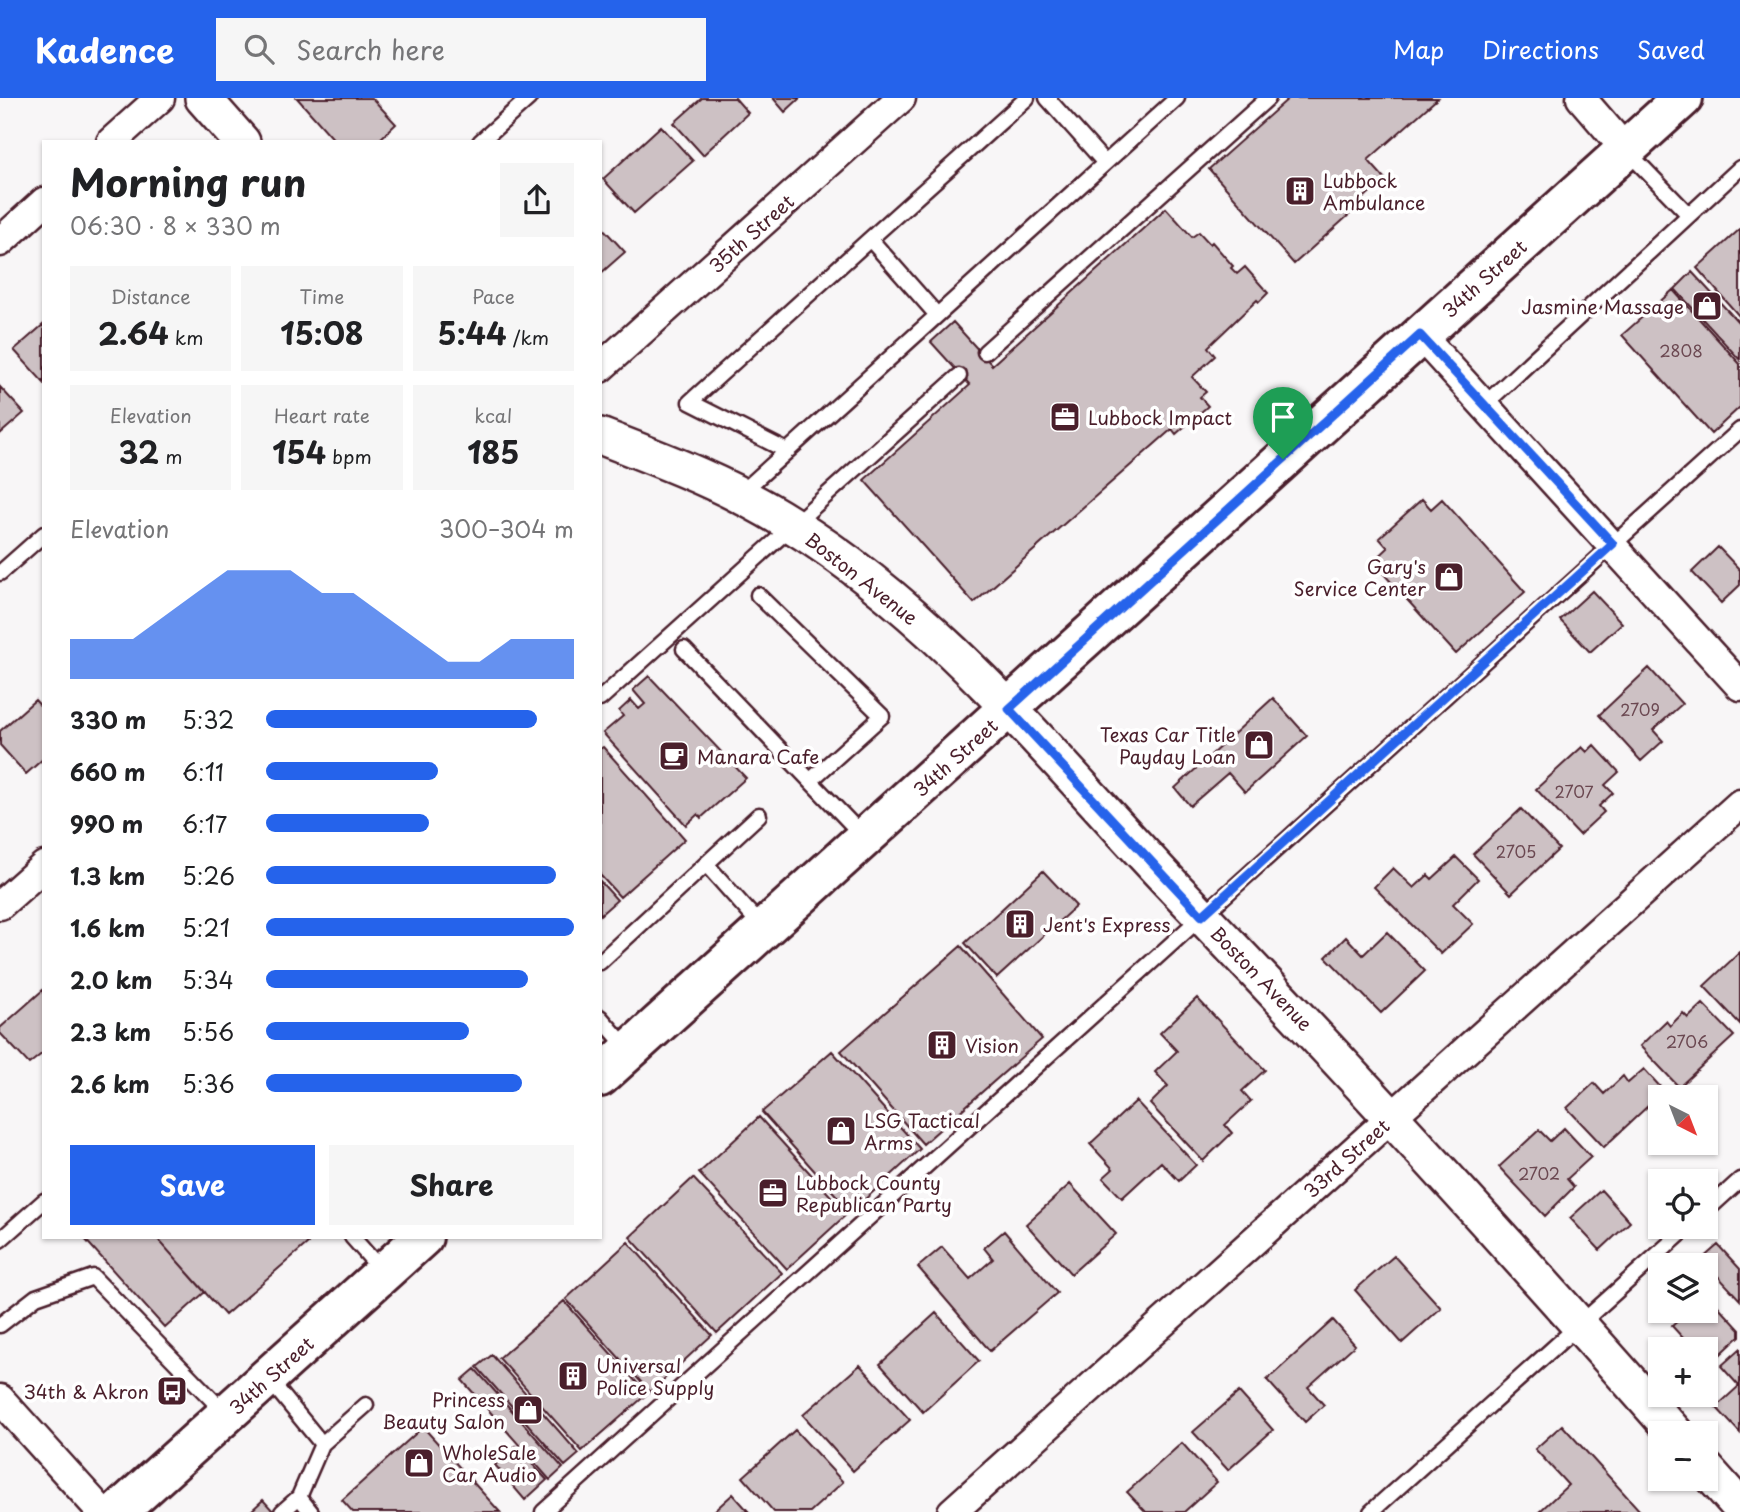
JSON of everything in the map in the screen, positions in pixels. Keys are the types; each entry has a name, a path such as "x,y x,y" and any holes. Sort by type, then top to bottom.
{"main road":[{"name":"34th Street","path":"602,1075 1683,98"},
{"name":"34th Street","path":"118,1512 421,1239"}],"street":[{"path":"113,140 160,98"},
{"path":"203,98 240,140"},
{"name":"35th Street","path":"602,366 901,98"},
{"path":"1581,98 1626,150"},
{"path":"0,242 42,204"},
{"path":"1420,335 1740,686"},
{"name":"Boston Avenue","path":"602,437 672,464 793,525 842,558 900,605 1009,709 1391,1117 1664,1421"},
{"name":"33rd Street","path":"952,1512 1740,804"},
{"path":"0,905 42,868"},
{"path":"0,1399 102,1512"},
{"path":"1718,1482 1740,1507"}],"lane":[{"path":"483,140 529,98"},
{"path":"788,451 690,402 1027,98"},
{"path":"1046,98 1105,163"},
{"path":"738,495 1177,98"},
{"path":"985,352 1268,98"},
{"path":"1626,150 1689,215"},
{"path":"1485,404 1740,168"},
{"path":"870,239 937,314"},
{"path":"602,697 959,376"},
{"path":"543,1512 1740,430"},
{"path":"0,573 42,536"},
{"path":"758,595 882,716 811,780"},
{"path":"684,649 865,839"},
{"path":"602,960 759,816"},
{"path":"706,864 764,929"},
{"path":"602,1019 629,1051"},
{"path":"1718,1200 1740,1180"},
{"path":"0,1240 42,1203"},
{"path":"354,1239 384,1273"},
{"path":"1371,1512 1675,1239"},
{"path":"0,1325 36,1297 93,1277 226,1415"},
{"path":"267,1378 322,1444"},
{"path":"282,1512 299,1497 322,1444 366,1405"},
{"path":"299,1497 312,1512"}],"building":[{"path":"297,98 372,98 396,124 379,140 334,140"},
{"path":"702,98 735,98 748,113 703,155 674,123"},
{"path":"773,98 800,98 785,112"},
{"name":"Lubbock Ambulance","path":"1289,98 1438,98 1368,160 1385,179 1294,264 1209,169"},
{"path":"661,126 693,161 634,213 603,179"},
{"name":"Lubbock Impact","path":"1166,208 1192,237 1199,232 1210,244 1212,242 1237,274 1245,267 1268,293 1259,302 1257,300 1208,347 1215,356 1192,377 1206,392 1200,397 1208,406 1176,434 1172,429 974,603 864,480 970,385 931,342 953,322 992,365"},
{"path":"602,227 625,252 602,272"},
{"path":"1740,229 1740,317 1697,268"},
{"name":"Jasmine Massage","path":"1692,272 1740,324 1740,360 1675,289"},
{"path":"1673,290 1740,364 1740,407 1711,434 1622,335"},
{"path":"42,326 42,381 14,350"},
{"path":"0,387 24,413 0,434"},
{"name":"Gary's Service Center","path":"1422,499 1431,509 1442,499 1525,592 1456,654 1373,562 1388,548 1379,538"},
{"path":"1718,547 1740,570 1740,585 1721,603 1692,572"},
{"path":"1592,591 1622,623 1590,652 1560,620"},
{"path":"1649,668 1682,704 1653,730 1663,741 1641,761 1599,715"},
{"name":"Manara Cafe","path":"649,676 746,778 701,818 698,814 686,825 603,733 623,716 619,711 631,700 639,709 645,704 633,690"},
{"name":"Texas Car Title Payday Loan","path":"1273,698 1307,736 1245,792 1228,773 1190,806 1175,788"},
{"path":"35,700 42,708 42,760 26,774 0,745 0,731"},
{"path":"1594,745 1619,772 1605,785 1613,793 1599,806 1604,812 1579,835 1536,789 1582,747 1587,752"},
{"path":"602,748 685,839 620,897 602,877"},
{"path":"1521,809 1559,849 1511,894 1473,854"},
{"path":"1456,857 1478,879 1453,904 1473,924 1441,954 1374,887 1393,868 1414,888 1428,875 1432,879"},
{"name":"Jent's Express","path":"1043,871 1076,906 997,978 965,943"},
{"path":"602,883 617,900 602,913"},
{"path":"1387,932 1425,971 1381,1013 1326,957 1346,937 1363,955"},
{"name":"Vision","path":"961,946 1042,1039 923,1144 841,1051"},
{"path":"1740,952 1740,1024 1704,986"},
{"path":"42,991 42,1054 29,1064 0,1033 0,1028"},
{"path":"1197,998 1265,1070 1242,1091 1251,1101 1225,1125 1232,1133 1203,1161 1150,1104 1168,1086 1155,1072 1177,1051 1160,1033"},
{"path":"1703,1004 1734,1036 1681,1085 1677,1085 1640,1046 1666,1021 1670,1026 1683,1013 1688,1018"},
{"name":"LSG Tactical Arms","path":"832,1051 920,1149 851,1212 762,1112"},
{"path":"1644,1069 1659,1085 1648,1085 1648,1106 1604,1147 1567,1108 1594,1083 1604,1094 1623,1076 1628,1083"},
{"path":"1136,1101 1196,1165 1179,1181 1161,1162 1122,1198 1103,1178 1113,1169 1090,1144"},
{"name":"Lubbock County Republican Party","path":"759,1117 847,1214 787,1269 699,1173"},
{"path":"1564,1128 1591,1157 1567,1179 1574,1187 1545,1216 1499,1167 1539,1130 1550,1141"},
{"path":"693,1178 782,1273 717,1333 630,1237"},
{"path":"1070,1184 1116,1234 1071,1274 1026,1224"},
{"path":"1601,1190 1630,1222 1600,1250 1570,1218"},
{"path":"1004,1231 1057,1293 990,1351 918,1267 942,1247 970,1279 993,1259 984,1248"},
{"path":"85,1239 158,1239 205,1292 165,1328"},
{"path":"158,1239 304,1239 308,1243 225,1315"},
{"path":"628,1242 712,1335 650,1392 566,1299"},
{"path":"1718,1245 1740,1269 1740,1300 1718,1276 1718,1253 1709,1253"},
{"path":"1394,1256 1441,1308 1402,1343 1355,1290"},
{"name":"Universal Police Supply","path":"564,1301 647,1394 582,1451 499,1358"},
{"path":"1718,1306 1740,1330 1740,1336 1718,1357 1718,1337 1682,1337 1672,1326 1675,1323 1718,1323"},
{"path":"936,1313 979,1361 923,1412 880,1364"},
{"path":"1333,1320 1355,1345 1308,1387 1324,1405 1305,1422 1267,1380"},
{"path":"1740,1349 1740,1433 1716,1407 1739,1386 1721,1366"},
{"name":"Princess Beauty Salon","path":"492,1355 579,1454 565,1466 477,1367"},
{"path":"860,1365 910,1420 853,1471 803,1415"},
{"path":"475,1369 563,1468 550,1480 462,1380"},
{"path":"1239,1392 1273,1430 1228,1470 1193,1432"},
{"path":"1562,1425 1641,1512 1539,1512 1568,1485 1535,1449"},
{"name":"WholeSale Car Audio","path":"423,1427 500,1512 353,1512 342,1500"},
{"path":"795,1430 843,1482 810,1512 774,1512 743,1477"},
{"path":"1182,1443 1217,1482 1184,1512 1146,1512 1127,1492"},
{"path":"516,1446 547,1480 525,1500 495,1465"},
{"path":"733,1494 749,1512 713,1512"},
{"path":"263,1500 274,1512 250,1512"}],"place":[{"name":"Lubbock Ambulance","path":"1300,191"},
{"name":"Jasmine Massage","path":"1707,306"},
{"name":"Lubbock Impact","path":"1065,417"},
{"name":"Gary's Service Center","path":"1449,577"},
{"name":"Texas Car Title Payday Loan","path":"1259,745"},
{"name":"Manara Cafe","path":"674,756"},
{"name":"Jent's Express","path":"1020,924"},
{"name":"Vision","path":"942,1045"},
{"name":"LSG Tactical Arms","path":"841,1131"},
{"name":"Lubbock County Republican Party","path":"773,1193"},
{"name":"Universal Police Supply","path":"573,1376"},
{"name":"34th & Akron","path":"172,1391"},
{"name":"Princess Beauty Salon","path":"528,1410"},
{"name":"WholeSale Car Audio","path":"419,1463"}],"route":[{"path":"1420,335 1613,544 1202,916 1009,709 1283,459 1420,335"}]}
